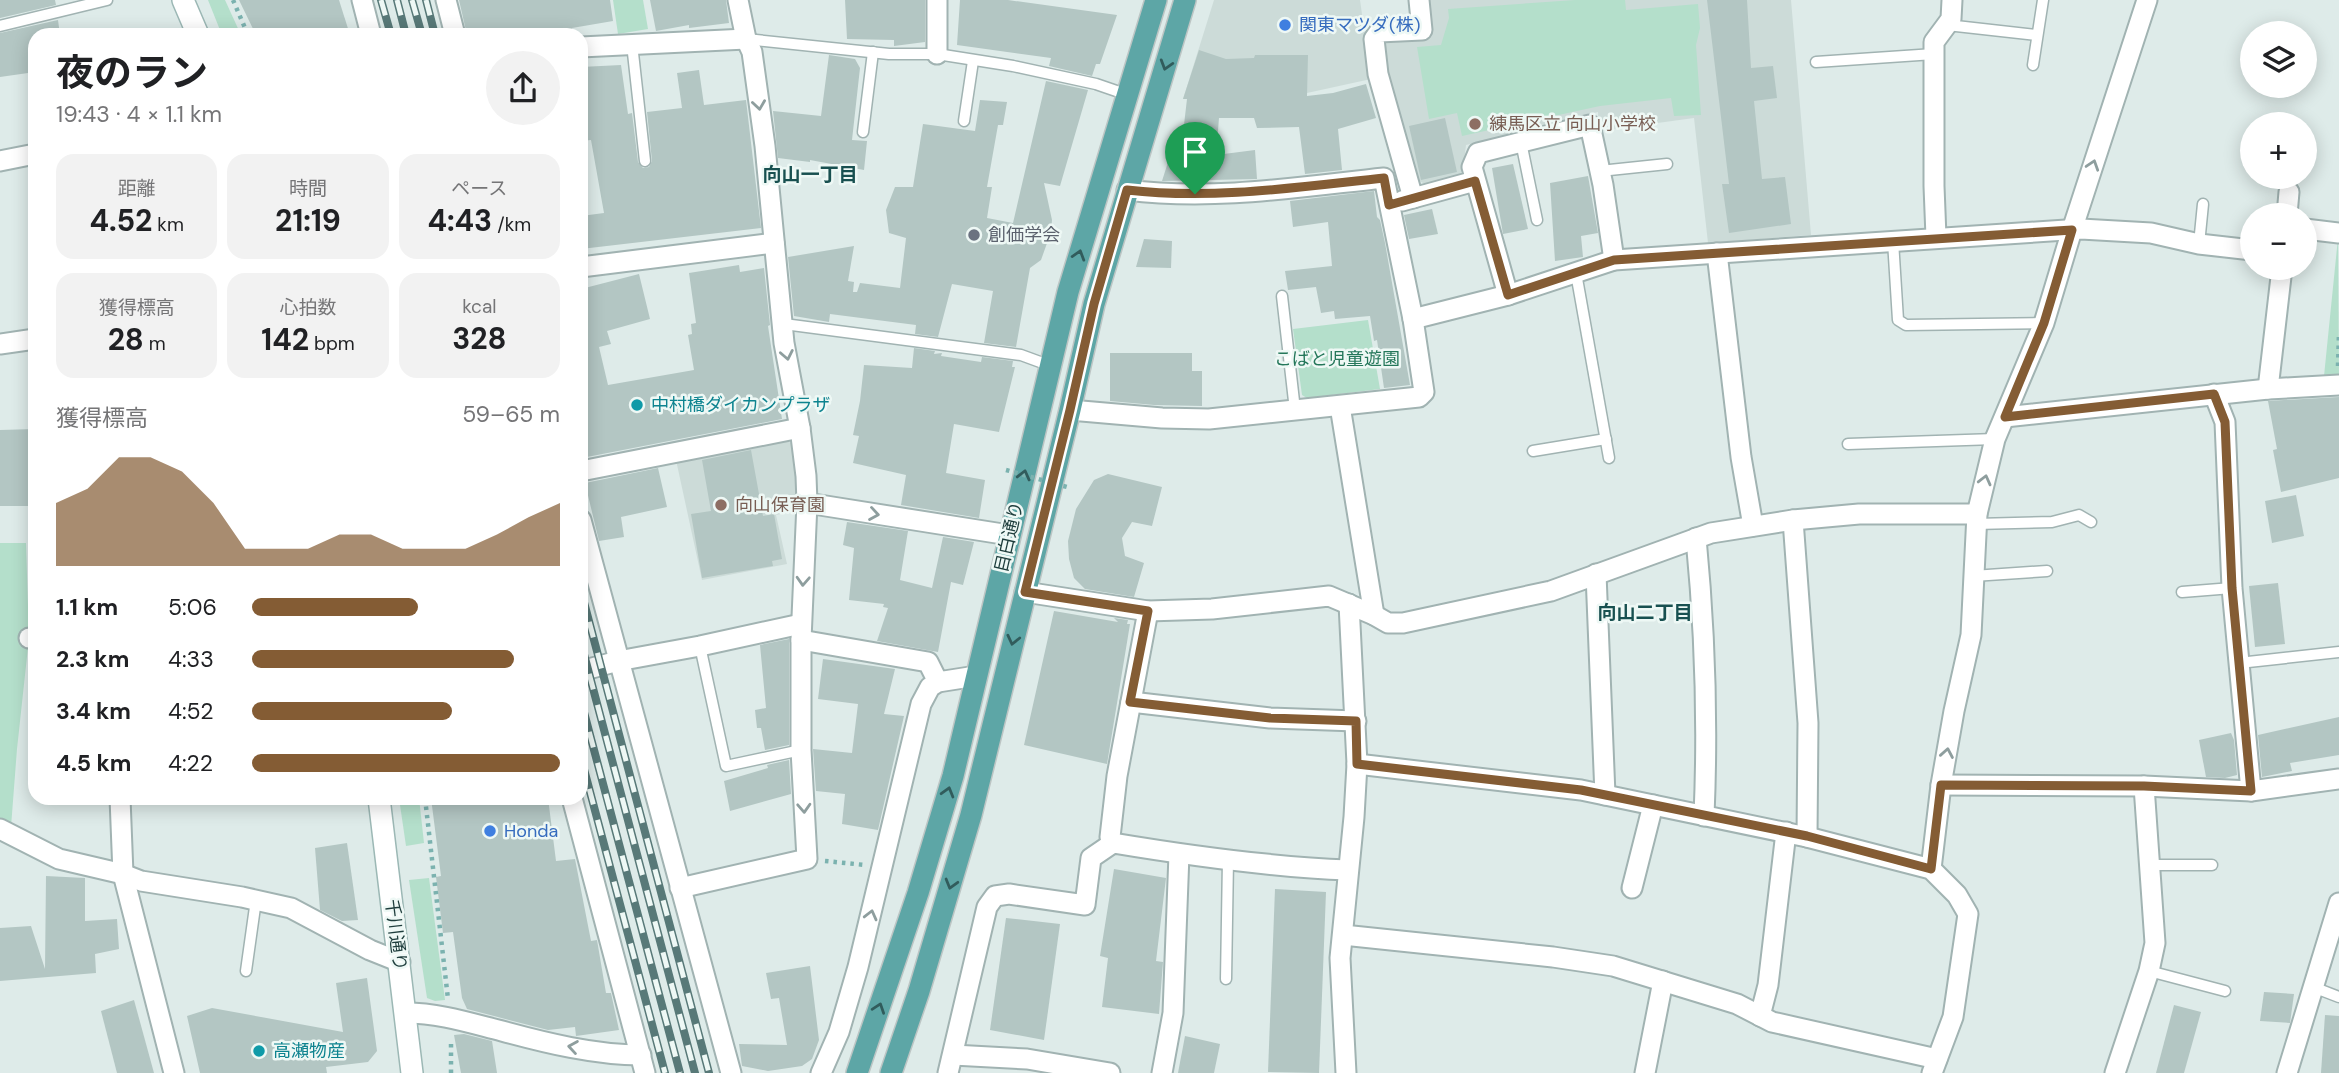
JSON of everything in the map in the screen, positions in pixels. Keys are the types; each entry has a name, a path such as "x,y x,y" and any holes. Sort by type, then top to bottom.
{"main road":[{"path":"183,0 195,28"},
{"name":"目白通り","path":"857,1073 918,893 953,776 1068,292 1156,0"},
{"name":"目白通り","path":"891,1073 923,978 971,815 1094,304 1185,0"},
{"name":"千川通り","path":"380,805 412,1073"}],"street":[{"path":"362,0 369,28"},
{"path":"446,0 453,28"},
{"path":"680,888 807,859 801,750 801,632 807,503 800,428 784,343 765,146 752,51 746,39 738,0"},
{"path":"937,0 937,54"},
{"path":"1413,198 1378,75 1374,39 1379,32 1422,30 1419,0"},
{"path":"1936,237 1934,42 1951,19 1952,0"},
{"path":"1931,869 1941,785 1971,635 1976,519 1995,439 2044,323 2147,0"},
{"path":"588,46 746,39"},
{"path":"1508,295 1472,167 1479,153 1590,125 1614,260"},
{"path":"0,161 28,155"},
{"path":"1070,410 1198,419 1419,397 1424,392 1413,319 1384,178 1233,194 1127,190"},
{"path":"1389,205 1475,181"},
{"path":"2288,203 2289,192"},
{"path":"1413,319 1508,295 1614,260 2072,230 2151,233 2199,244 2240,249"},
{"path":"2317,230 2339,233"},
{"path":"588,266 774,243"},
{"path":"1717,253 1741,457 1753,526"},
{"path":"2267,388 2280,280"},
{"path":"0,344 28,340"},
{"path":"2005,417 2267,388 2338,385"},
{"path":"2214,394 2225,422 2232,588 2251,791"},
{"path":"1340,406 1374,615"},
{"path":"588,470 800,428"},
{"path":"807,503 1009,535"},
{"path":"1025,592 1148,611 1212,609 1329,596 1388,623 1415,621 1551,591 1711,533 1794,520 1859,514 1976,519"},
{"path":"1794,520 1808,723 1807,836"},
{"path":"1696,538 1704,628 1707,745 1704,816"},
{"path":"588,547 731,1073"},
{"path":"1596,575 1605,795"},
{"path":"1346,1073 1339,958 1357,764 1349,604"},
{"path":"1112,843 1110,837 1117,776 1148,611"},
{"path":"588,669 700,646 801,632 928,662 938,682"},
{"path":"821,1073 839,1032 858,967 921,704 930,687 938,682 976,676"},
{"path":"1130,702 1270,718 1356,721"},
{"path":"1343,935 1601,964 1737,1004 1772,1022 1935,1066 1953,1017 1968,914 1958,895 1931,869 1807,836 1581,790 1357,764"},
{"path":"1941,785 2144,786 2251,791 2339,779"},
{"path":"2115,1073 2149,971 2155,943 2144,786"},
{"path":"120,805 122,874 174,1073"},
{"path":"574,805 643,1064"},
{"path":"1632,888 1653,805"},
{"path":"0,830 59,859 141,881 290,908 370,950 400,962"},
{"path":"1760,1016 1768,985 1786,832"},
{"path":"1110,1073 1027,1059 950,1064 987,907 995,896 1009,894 1085,905 1091,858 1112,843 1180,855 1286,868 1349,870"},
{"path":"1162,1073 1173,1013 1180,855"},
{"path":"2287,1073 2339,903"},
{"path":"1645,1073 1663,981"},
{"path":"406,1013 431,1013 558,1044 625,1055 643,1064"}],"lane":[{"path":"0,26 107,0"},
{"path":"2033,65 2043,0"},
{"path":"1946,25 2036,35"},
{"path":"746,39 873,52 937,54 1013,66 1096,84 1128,95"},
{"path":"632,43 645,161"},
{"path":"863,132 873,52"},
{"path":"1816,62 1934,54"},
{"path":"964,121 972,61"},
{"path":"1521,142 1537,220"},
{"path":"1600,171 1667,164"},
{"path":"2199,244 2203,204"},
{"path":"1893,240 1898,320 1906,326 2044,323"},
{"path":"1576,273 1609,458"},
{"path":"1282,296 1295,410"},
{"path":"784,324 1021,355 1051,366"},
{"path":"1533,451 1606,439"},
{"path":"1848,444 1995,439"},
{"path":"1976,519 2052,522 2079,514 2091,522"},
{"path":"1973,576 2047,571"},
{"path":"2182,592 2232,588"},
{"path":"700,646 726,766 801,750"},
{"path":"2239,663 2339,652"},
{"path":"1226,979 1228,860"},
{"path":"2148,865 2212,864"},
{"path":"246,971 256,901"},
{"path":"2149,971 2225,991"},
{"path":"2313,987 2339,996"}],"path":[{"path":"233,0 245,28"},
{"path":"2338,385 2339,332"},
{"path":"1006,470 1067,487"},
{"path":"426,805 451,1018 450,1073"},
{"path":"807,859 883,867"}],"shaded area":[{"name":"関東マツダ(株)","path":"1214,0 1360,0 1371,79 1307,93 1183,99"},
{"name":"練馬区立 向山小学校","path":"1428,0 1791,0 1811,235 1708,243 1694,118 1599,131 1598,112 1466,145 1463,170 1458,176 1425,184 1414,178 1382,46 1387,39 1431,36"},
{"path":"783,438 794,445 800,500 798,510 776,515 787,564 702,580 676,460"}],"green space":[{"path":"208,0 225,0 238,28 219,28"},
{"path":"613,0 643,0 648,29 618,34"},
{"path":"1575,0 1625,0 1626,10 1698,4 1700,28 1696,45 1701,115 1674,116 1671,98 1600,106 1462,136 1457,113 1429,119 1417,47 1441,45 1449,18 1448,9"},
{"path":"2338,238 2339,375 2324,376"},
{"name":"こばと児童遊園","path":"1368,320 1380,389 1307,398 1302,395 1293,329"},
{"path":"0,543 26,543 28,647 11,827 0,821"},
{"path":"400,805 420,805 424,843 406,846"},
{"path":"429,878 445,1000 435,1001 427,998 409,880"}],"building":[{"path":"0,0 55,0 56,5 0,18"},
{"path":"239,0 339,0 348,28 253,28"},
{"path":"459,0 610,0 613,21 572,28 465,28"},
{"path":"650,0 726,0 729,23 689,28 689,25 656,31"},
{"path":"845,0 925,0 925,42 894,46 894,40 847,39"},
{"path":"960,0 1008,0 1117,15 1100,64 1096,64 1092,76 1049,66 1051,58 957,45"},
{"path":"1707,0 1747,0 1751,68 1773,66 1777,98 1754,101 1762,179 1785,177 1791,224 1729,233 1722,184 1729,184"},
{"path":"58,20 59,28 28,28 28,73 0,77 0,33"},
{"path":"1199,50 1226,59 1254,58 1255,55 1308,55 1307,96 1333,93 1366,84 1376,118 1338,129 1342,170 1305,174 1299,127 1257,128 1254,118 1219,118 1216,155 1255,150 1257,179 1162,181 1169,159 1180,159 1187,99 1183,99"},
{"path":"829,55 855,59 860,68 852,140 867,141 864,170 810,160 778,158 773,111 821,116"},
{"path":"621,65 628,114 632,113 638,162 643,168 649,167 652,161 647,112 682,108 677,73 699,70 704,105 746,100 761,228 588,248 588,215 604,213 591,140 588,140 588,67"},
{"path":"1046,81 1088,90 1060,186 1044,183 1052,220 1051,232 1041,260 1030,268 1016,347 984,343 993,291 952,284 938,337 915,334 916,325 830,314 829,322 794,316 788,257 854,246 848,281 854,282 853,292 857,292 860,283 900,288 906,238 889,233 886,210 895,187 913,187 923,124 975,131 980,100 1007,102 1003,125 998,125 987,187 992,187 987,218 1013,223"},
{"path":"1445,118 1457,172 1421,180 1409,126"},
{"path":"1513,164 1528,229 1503,234 1492,168"},
{"path":"1588,176 1598,233 1581,236 1583,257 1555,261 1550,183"},
{"path":"1374,191 1410,385 1384,388 1377,340 1374,341 1370,316 1335,319 1334,311 1321,313 1316,287 1288,290 1285,271 1332,266 1328,222 1293,227 1290,201"},
{"path":"1432,209 1438,234 1409,239 1404,215"},
{"path":"1144,239 1172,241 1171,268 1136,267"},
{"path":"739,265 740,272 764,268 768,326 782,419 588,457 588,287 639,274 650,319 607,331 611,344 599,347 608,385 694,370 688,335 692,334 691,324 696,323 689,273"},
{"path":"914,348 935,351 934,354 942,353 941,356 981,362 982,357 1013,361 1012,367 1015,367 999,432 954,424 946,473 985,480 979,518 901,505 906,475 853,463 859,436 853,435 864,365 912,368"},
{"path":"1110,353 1192,353 1192,371 1202,371 1202,406 1110,401"},
{"path":"2339,397 2339,478 2281,492 2273,450 2277,449 2268,401"},
{"path":"28,429 28,506 0,506 0,430"},
{"name":"向山保育園","path":"751,450 763,516 774,514 782,559 772,561 773,566 702,578 691,514 711,511 702,460"},
{"path":"658,468 667,507 621,517 624,537 599,541 588,495 588,482"},
{"path":"1108,474 1162,487 1152,526 1132,522 1122,538 1125,556 1144,563 1134,597 1085,589 1074,578 1069,559 1068,541 1076,509 1094,480"},
{"path":"2296,495 2304,536 2272,543 2265,501"},
{"path":"847,522 908,531 900,580 932,588 943,537 974,542 963,585 951,582 938,652 877,641 888,608 883,607 884,604 849,600 854,548 843,545"},
{"path":"2278,583 2285,644 2255,647 2249,586"},
{"path":"1054,611 1118,622 1114,618 1128,620 1127,624 1130,624 1107,764 1024,745"},
{"path":"789,639 789,745 765,750 761,728 757,728 755,710 766,708 760,645"},
{"path":"823,659 895,669 884,714 904,716 878,830 842,824 845,794 816,791 813,749 852,753 858,704 818,699"},
{"path":"2339,717 2339,755 2290,763 2292,771 2262,777 2258,735"},
{"path":"2231,733 2237,775 2225,778 2206,777 2199,740"},
{"path":"789,760 791,794 730,811 724,781"},
{"path":"432,805 549,805 556,861 575,859 591,941 597,940 606,993 611,993 619,1030 576,1036 575,1027 548,1030 467,1009 462,998 453,932 443,933 436,877 441,876"},
{"path":"347,843 358,920 342,921 320,910 315,848"},
{"path":"1114,869 1166,878 1156,961 1163,962 1159,1014 1102,1007 1108,958 1100,956"},
{"path":"46,876 85,878 85,921 117,919 119,949 95,954 96,973 0,981 0,928 31,926 45,969"},
{"path":"1275,889 1326,892 1319,1073 1268,1072"},
{"path":"1006,918 1060,924 1044,1040 990,1030"},
{"path":"810,966 819,1040 812,1059 802,1066 768,1071 742,1066 739,1044 787,1045 779,998 771,999 766,973"},
{"name":"高瀬物産","path":"367,978 377,1051 368,1062 326,1067 327,1073 200,1073 187,1016 212,1008 343,1032 336,983"},
{"path":"2264,992 2294,994 2290,1023 2260,1021"},
{"path":"134,1000 154,1073 117,1073 101,1011"},
{"path":"2174,1005 2201,1012 2184,1073 2156,1073"},
{"path":"2325,1015 2339,1016 2339,1073 2321,1073"},
{"path":"464,1034 492,1041 497,1073 461,1073 454,1035"},
{"path":"1185,1036 1220,1044 1214,1073 1178,1073"}],"railway":[{"path":"381,0 389,28"},
{"path":"397,0 404,28"},
{"path":"412,0 420,28"},
{"path":"426,0 433,28"},
{"path":"588,617 709,1073"},
{"path":"588,669 695,1073"},
{"path":"588,727 680,1073"},
{"path":"588,784 665,1073"}],"place":[{"name":"関東マツダ(株)","path":"1285,25"},
{"name":"練馬区立 向山小学校","path":"1475,124"},
{"name":"創価学会","path":"974,235"},
{"name":"中村橋ダイカンプラザ","path":"637,405"},
{"name":"向山保育園","path":"721,505"},
{"name":"Honda","path":"490,831"},
{"name":"高瀬物産","path":"259,1051"}],"district":[{"name":"向山一丁目","path":"810,174"},
{"name":"向山二丁目","path":"1645,612"}],"route":[{"path":"1384,178 1389,205 1475,181 1508,295 1614,260 2072,230 2044,323 2005,417 2214,394 2225,422 2232,588 2251,791 2144,786 1941,785 1931,869 1807,836 1581,790 1357,764 1356,721 1270,718 1130,702 1148,611 1025,592 1094,304 1127,190 1195,194 1233,194 1384,178"}]}
